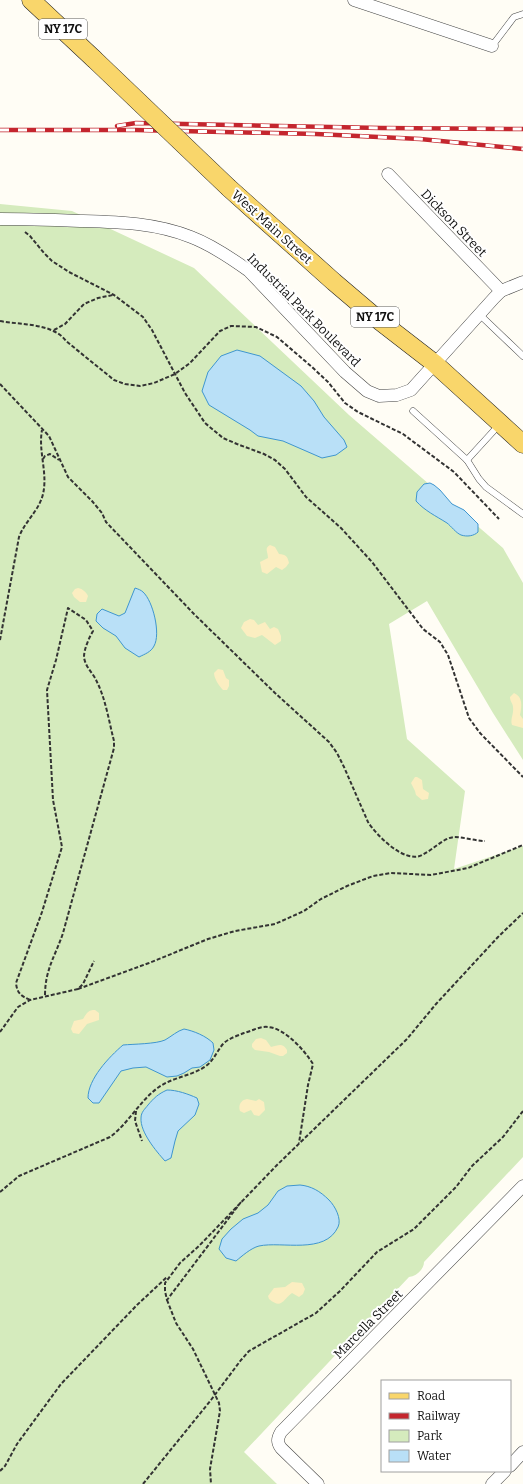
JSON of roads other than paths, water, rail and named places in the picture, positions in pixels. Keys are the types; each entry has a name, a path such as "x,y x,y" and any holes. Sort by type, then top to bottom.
{"main road":[{"name":"West Main Street","path":"31,0 229,188 381,322 434,363 523,444"}],"street":[{"path":"354,0 492,46"},
{"name":"Dickson Street","path":"388,174 501,291"},
{"name":"Industrial Park Boulevard","path":"0,219 123,222 150,225 191,237 212,246 249,271 345,372 367,391 379,396 397,395 410,390 434,363"},
{"path":"434,363 501,291 523,282"},
{"name":"Marcella Street","path":"318,1484 277,1443 277,1438 281,1432 523,1186"},
{"path":"511,1465 523,1452"},
{"path":"492,1484 504,1472"}],"lane":[{"path":"492,46 514,17 523,14"},
{"path":"479,314 523,356"},
{"path":"413,411 467,460 486,487 523,514"},
{"path":"467,460 500,423"}],"water":[{"path":"237,350 260,356 301,386 314,401 324,417 344,440 347,447 336,455 322,458 283,441 258,436 209,405 202,391 208,372 221,356"},
{"path":"430,483 440,490 452,504 464,510 478,524 478,532 470,536 461,535 447,523 419,505 416,501 417,492 424,484"},
{"path":"135,588 142,591 147,596 153,610 157,634 153,648 139,657 125,648 116,636 103,628 96,621 97,614 102,609 119,616 125,613"},
{"path":"184,1029 200,1034 213,1043 214,1050 210,1060 200,1067 192,1068 177,1076 167,1077 146,1067 121,1071 99,1103 93,1103 88,1098 95,1076 106,1062 123,1045 151,1043 165,1040"},
{"path":"167,1090 182,1092 197,1098 199,1104 195,1115 178,1131 171,1158 165,1161 153,1147 146,1135 141,1123 141,1118 143,1111 152,1100"},
{"path":"287,1186 308,1186 319,1192 334,1206 339,1224 332,1236 313,1244 259,1246 250,1250 236,1261 226,1258 219,1249 222,1239 231,1229 243,1219 258,1213 268,1205 278,1191"}],"railway":[{"path":"117,126 136,123 381,128 523,129"},
{"path":"0,130 136,130 316,134 420,139 523,149"}]}
